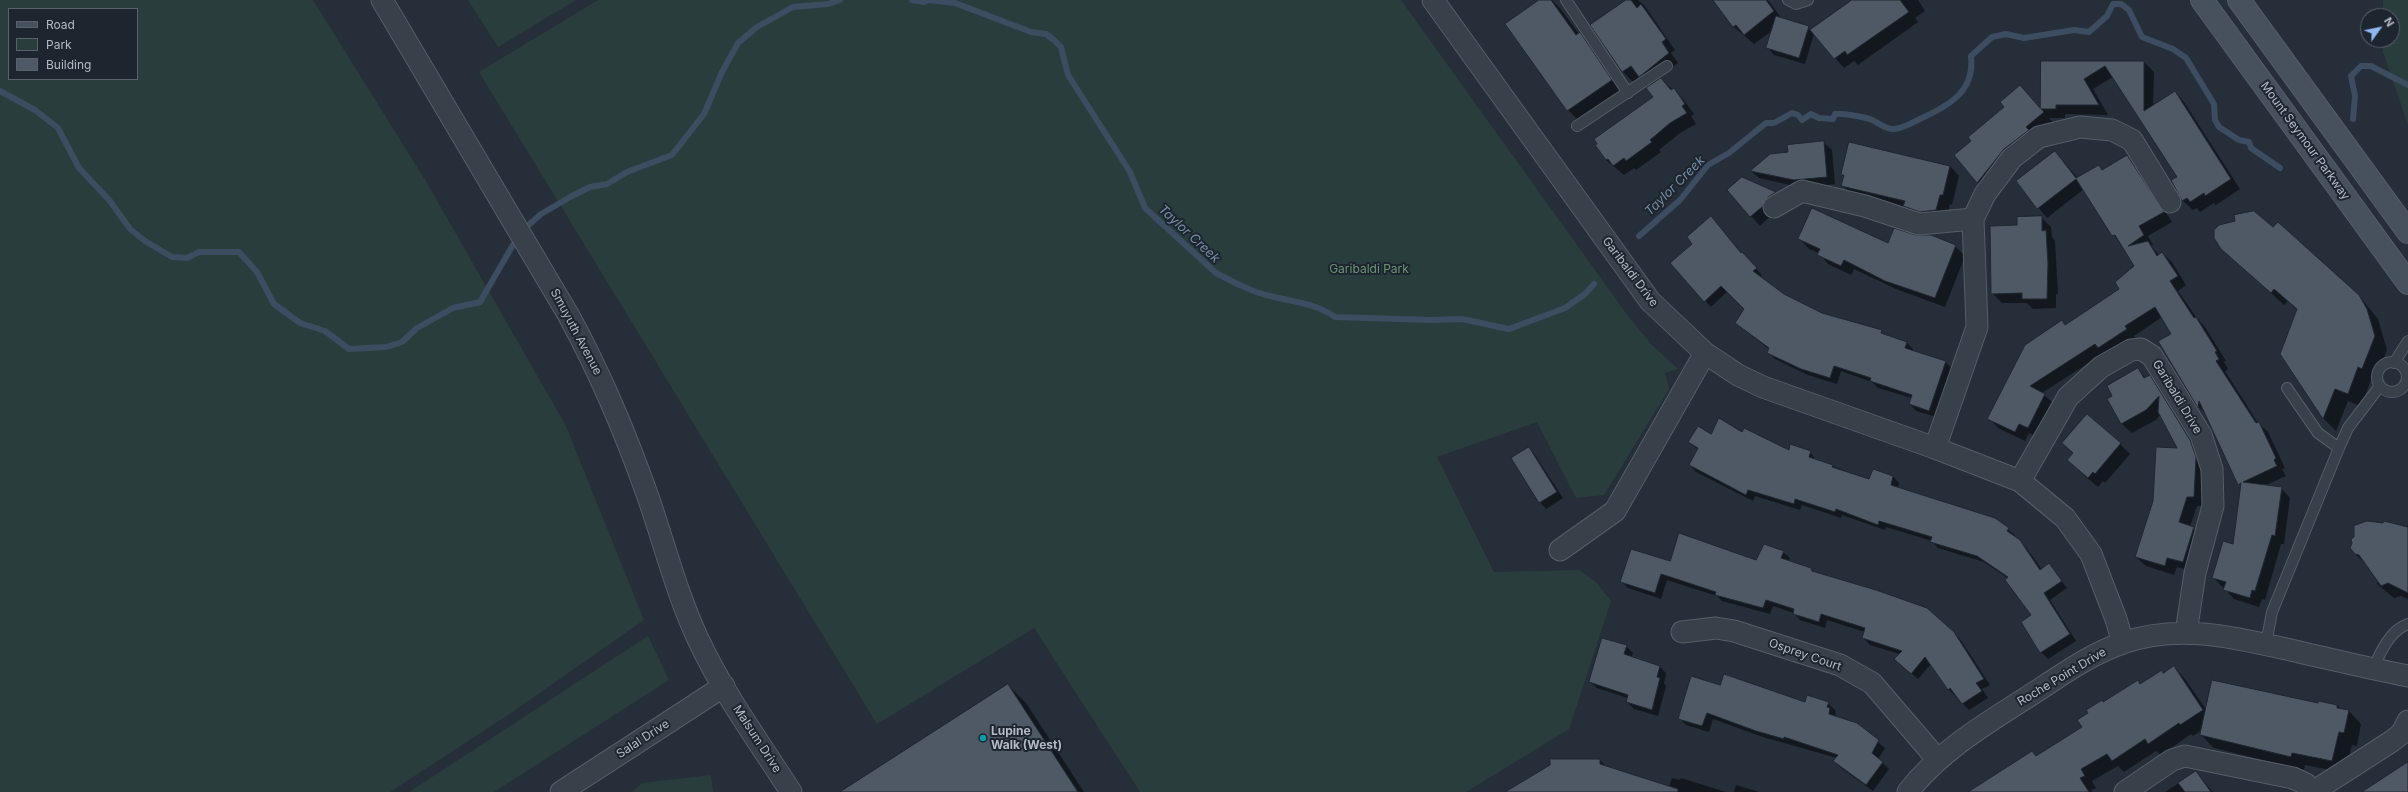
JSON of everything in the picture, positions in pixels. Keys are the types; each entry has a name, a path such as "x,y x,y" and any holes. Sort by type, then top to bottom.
{"main road":[{"name":"Mount Seymour Parkway","path":"2202,0 2408,283"},
{"path":"2239,0 2408,232"}],"street":[{"name":"Smuyuth Avenue","path":"382,0 569,316 597,367 617,413 647,494 672,574 698,638 724,686"},
{"name":"Garibaldi Drive","path":"1443,3 1650,301 1704,353 1738,375 1763,387 1935,448 2020,481 2065,518 2091,554 2114,613 2123,643"},
{"path":"1935,448 1978,328 1973,219 1985,194 2012,158 2039,137 2080,127 2112,130 2132,140 2170,202"},
{"path":"1774,207 1802,191 1865,206 1919,224 1973,219"},
{"name":"Garibaldi Drive","path":"2020,481 2068,397 2101,367 2131,350 2141,349 2152,356 2201,435 2212,469 2213,506 2196,573 2186,633"},
{"path":"1560,550 1615,512 1704,353"},
{"name":"Osprey Court","path":"1682,632 1716,628 1734,632 1840,665 1872,683 1938,760"},
{"name":"Roche Point Drive","path":"1908,792 1921,775 1938,760 2050,683 2099,652 2123,643 2166,632 2228,637 2266,644 2408,676"},
{"name":"Salal Drive","path":"561,792 724,686"},
{"name":"Malsum Drive","path":"724,686 791,792"},
{"path":"2125,792 2172,760 2185,756 2292,778 2306,784 2312,792 2392,741 2402,733 2408,721"}],"lane":[{"path":"1566,0 1628,93"},
{"path":"1788,0 1796,4 1808,0"},
{"path":"1577,126 1667,66"},
{"path":"2394,363 2408,341"},
{"path":"2388,363 2394,363 2406,368 2406,380 2400,390 2389,392 2380,386 2378,382 2378,371 2388,363"},
{"path":"2266,644 2272,612 2339,448 2348,428 2380,386"},
{"path":"2287,388 2312,426 2325,440 2339,448"},
{"path":"2373,669 2380,652 2396,631 2408,624"}],"green space":[{"path":"0,0 313,0 427,183 566,426 644,620 511,713 390,792 0,792"},
{"path":"468,0 576,0 498,47"},
{"name":"Garibaldi Park","path":"598,0 1401,0 1628,316 1650,343 1678,369 1665,373 1669,389 1604,495 1576,498 1537,422 1437,457 1494,572 1579,570 1597,583 1611,601 1569,729 1466,792 1140,792 1034,628 877,724 479,72"},
{"path":"2383,0 2408,0 2408,125 2383,52 2383,48 2400,48 2400,8 2383,8"},
{"path":"648,636 669,680 494,792 409,792"},
{"path":"711,775 713,792 632,792 642,783"}],"building":[{"path":"1539,0 1551,0 1576,35 1580,32 1612,80 1567,111 1505,24"},
{"path":"1626,0 1631,0 1637,8 1641,4 1666,39 1662,42 1669,53 1639,77 1631,66 1622,72 1590,25"},
{"path":"1713,0 1766,0 1774,11 1744,35 1736,25 1733,27"},
{"path":"1852,0 1900,0 1909,12 1847,55 1845,51 1834,59 1810,30"},
{"path":"1776,16 1809,26 1799,58 1766,48"},
{"path":"2041,61 2144,61 2144,111 2175,91 2231,179 2205,196 2204,193 2190,202 2187,198 2182,201 2171,180 2177,177 2105,66 2084,79 2099,105 2056,105 2056,109 2041,109 2044,112 2026,127 2029,130 2004,149 1977,183 1954,155 1971,141 1968,137 2004,107 2000,102 2020,85 2040,108"},
{"path":"1661,78 1671,90 1674,88 1685,104 1682,106 1687,113 1670,123 1650,140 1652,142 1626,161 1624,158 1613,166 1608,159 1606,160 1595,145 1597,144 1594,139 1653,97 1646,88"},
{"path":"1824,141 1827,177 1794,180 1750,171 1770,154 1788,152 1787,145"},
{"path":"1849,142 1950,166 1943,195 1940,195 1936,210 1920,212 1903,206 1905,201 1841,186 1844,175 1841,175"},
{"path":"2055,151 2076,178 2099,165 2102,170 2127,155 2164,212 2139,226 2144,235 2128,246 2148,241 2157,256 2162,252 2178,276 2170,281 2194,318 2196,317 2217,351 2215,352 2219,359 2216,361 2256,423 2259,422 2276,458 2274,460 2277,466 2243,482 2282,487 2275,536 2272,535 2255,591 2252,590 2250,598 2223,590 2226,582 2212,578 2223,541 2233,544 2241,483 2238,485 2199,401 2198,408 2158,341 2171,334 2155,307 2125,326 2127,329 2098,348 2095,344 2030,386 2045,394 2028,428 2019,424 2015,432 1987,419 2025,345 2062,320 2065,325 2119,289 2115,282 2134,266 2115,235 2112,236 2076,179 2037,209 2016,181"},
{"path":"1742,177 1776,192 1768,197 1762,207 1750,217 1727,190"},
{"path":"1812,208 1888,243 1894,228 1916,235 1931,235 1956,245 1935,298 1885,281 1844,260 1841,266 1817,255 1820,249 1798,239"},
{"path":"2254,211 2273,227 2278,222 2359,295 2367,309 2375,336 2362,369 2358,367 2348,394 2335,389 2323,419 2280,354 2297,309 2274,289 2271,293 2221,249 2214,238 2214,230 2219,225 2235,221 2234,215"},
{"path":"1711,216 1741,253 1742,252 1757,268 1753,271 1784,294 1822,313 1882,330 1881,333 1907,342 1905,348 1946,361 1929,411 1909,404 1912,395 1870,381 1871,378 1834,366 1830,378 1801,369 1767,353 1769,348 1735,323 1744,309 1721,286 1704,302 1670,263 1692,244 1687,237"},
{"path":"2042,216 2042,231 2046,230 2048,264 2047,299 2022,299 2022,293 1991,294 1990,226 2017,225 2017,217"},
{"path":"2138,368 2144,378 2150,375 2190,440 2196,457 2194,497 2187,497 2179,522 2194,527 2183,562 2167,558 2165,566 2135,557 2153,501 2156,447 2177,448 2158,412 2159,396 2146,410 2121,424 2107,399 2112,396 2107,386"},
{"path":"2087,414 2121,443 2095,474 2093,472 2088,478 2067,460 2073,453 2062,443"},
{"path":"1719,418 1742,432 1744,428 1789,450 1790,444 1811,451 1809,457 1833,465 1832,467 1869,479 1873,469 1893,476 1891,485 1995,518 2009,528 2007,531 2020,540 2040,570 2049,563 2062,581 2044,593 2070,634 2040,653 2021,622 2031,615 2005,580 2008,577 1977,556 1930,542 1932,537 1879,521 1878,525 1836,509 1835,512 1795,499 1794,504 1748,490 1746,495 1689,465 1698,448 1688,442 1698,426 1711,434"},
{"path":"1529,447 1557,492 1539,503 1511,458"},
{"path":"2367,521 2383,523 2384,521 2408,527 2408,593 2388,583 2381,586 2359,555 2355,554 2350,548 2352,543 2351,539 2354,537 2354,526"},
{"path":"1679,533 1756,560 1764,544 1784,551 1781,558 1811,568 1812,571 1876,590 1927,608 1954,632 1984,679 1976,683 1982,691 1962,704 1950,688 1948,690 1925,657 1911,674 1894,659 1902,651 1862,638 1865,628 1821,614 1819,622 1793,614 1794,609 1766,600 1763,608 1715,595 1716,592 1661,574 1655,593 1620,582 1631,549 1670,561"},
{"path":"1602,638 1627,645 1624,654 1660,666 1657,677 1660,678 1652,710 1626,702 1628,695 1589,682"},
{"path":"2174,666 2203,710 2180,725 2179,723 2148,744 2145,739 2112,761 2107,754 2081,769 2085,776 2080,778 2089,792 1968,792 2032,751 2036,756 2082,727 2077,720 2088,713 2086,710 2102,700 2103,702 2138,680 2140,684 2162,670 2163,673"},
{"path":"1724,674 1805,702 1807,695 1829,702 1827,707 1830,708 1829,714 1857,723 1879,740 1872,753 1883,762 1866,785 1833,761 1838,755 1784,737 1784,739 1756,731 1707,713 1702,726 1678,719 1691,676 1720,685"},
{"path":"2212,680 2318,703 2319,701 2337,705 2337,708 2349,710 2344,733 2339,732 2332,761 2292,753 2291,757 2200,735"},
{"name":"Lupine Walk (West)","path":"1008,684 1078,792 840,792"},
{"path":"1550,759 1600,759 1600,764 1678,789 1678,792 1505,792 1550,765"},
{"path":"2408,762 2408,792 2362,792"},
{"path":"2196,771 2211,792 2185,792 2178,783"}],"waterway":[{"path":"523,230 541,214 572,196 590,187 607,184 627,172 672,155 704,114 722,72 738,43 757,27 793,7 828,4 840,0"},
{"name":"Taylor Creek","path":"912,0 924,2 928,0"},
{"name":"Taylor Creek","path":"929,0 955,3 1031,32 1046,34 1054,40 1061,47 1068,75 1130,172 1145,208 1216,273 1249,289 1312,306 1335,317 1431,320 1462,319 1509,329 1565,308 1585,294 1594,284"},
{"name":"Taylor Creek","path":"1639,236 1680,200 1708,165 1729,153 1766,123 1774,123 1792,113 1798,115 1802,120 1811,114 1819,118 1833,119 1835,114 1838,114 1869,119 1891,129 1909,125 1942,108 1951,102 1965,88 1969,79 1971,56 1992,37 2006,34 2024,38 2074,30 2089,32 2107,16 2113,4 2121,4 2129,10 2142,37 2173,49 2186,58 2214,104 2215,120 2219,127 2239,140 2249,142 2251,148 2280,168"},
{"name":"Taylor Creek","path":"2353,119 2355,96 2351,76 2361,66 2371,66 2408,85"},
{"path":"0,91 35,110 58,128 79,168 110,201 130,229 145,241 172,257 187,258 199,252 239,252 257,272 274,304 300,323 325,331 349,349 386,347 402,342 417,328 453,308 480,302 517,238"}],"place":[{"name":"Lupine Walk (West)","path":"983,738"}]}
